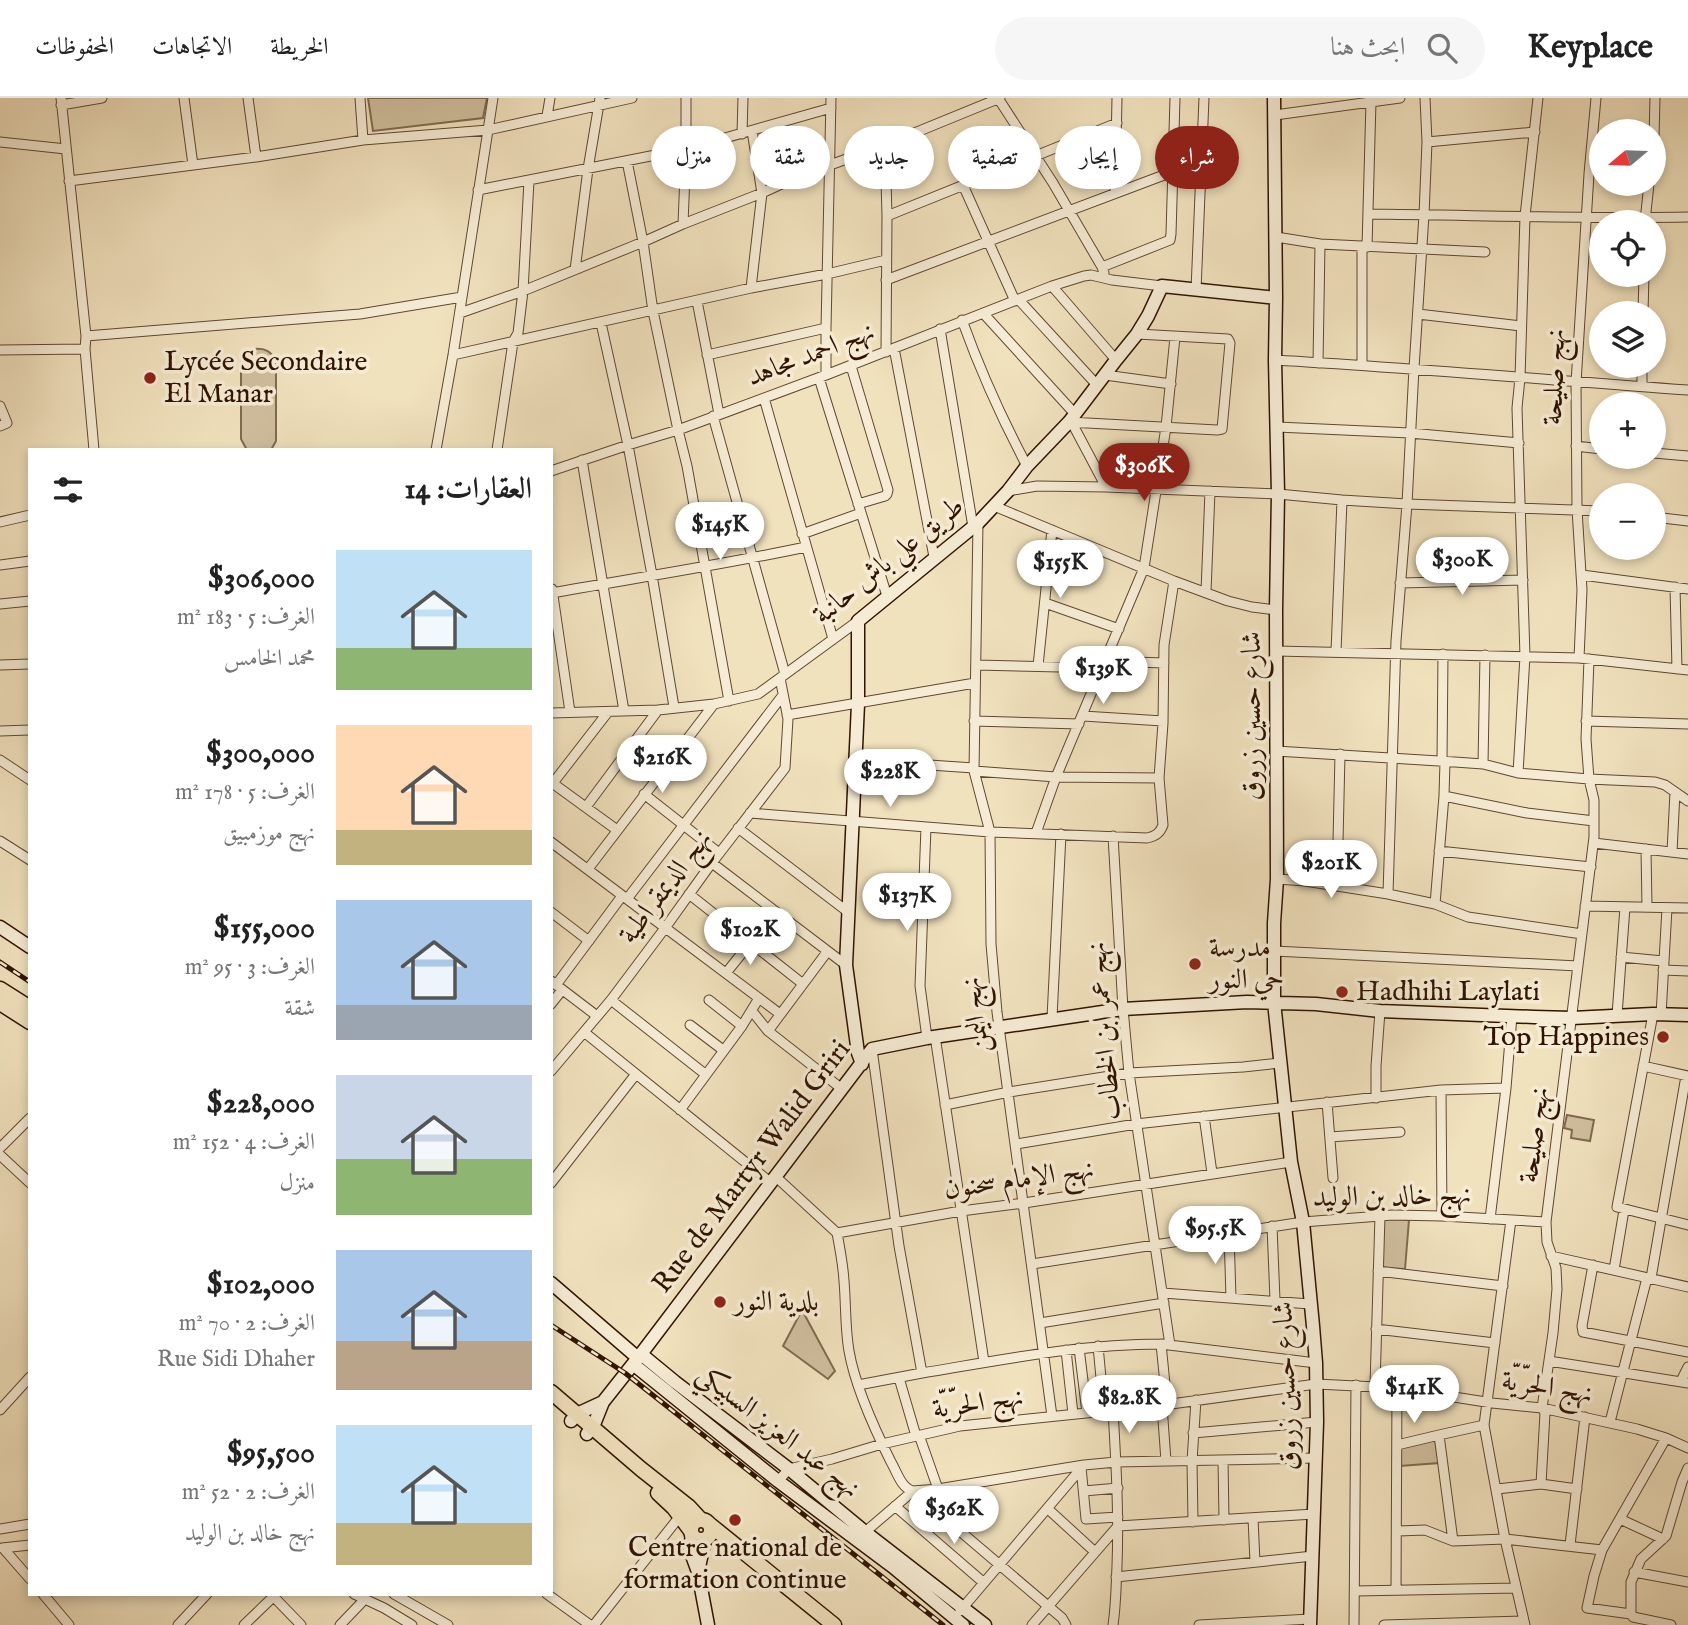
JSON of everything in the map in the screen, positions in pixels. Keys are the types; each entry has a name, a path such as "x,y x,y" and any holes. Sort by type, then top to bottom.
{"main road":[{"path":"0,989 28,1007"},
{"path":"0,1003 28,1021"},
{"path":"553,1394 574,1418"},
{"path":"553,1406 574,1418 689,1507 701,1531"},
{"path":"589,1430 680,1516 701,1531 733,1544 834,1625"}],"street":[{"path":"94,448 86,336 61,101 102,98"},
{"path":"184,98 192,165"},
{"path":"248,98 256,157"},
{"path":"360,98 363,140"},
{"path":"436,448 493,98"},
{"path":"547,116 550,98"},
{"path":"69,181 363,140 488,130 600,102 632,98"},
{"path":"686,98 686,126"},
{"path":"742,135 743,98"},
{"path":"931,126 999,98 1016,126"},
{"path":"1115,193 1117,98"},
{"path":"1174,126 1175,98"},
{"path":"1196,290 1204,98"},
{"name":"شارع حسين زروق","path":"1275,98 1278,494 1275,1002 1291,1162 1303,1222 1316,1363 1317,1422 1310,1622"},
{"path":"1275,114 1341,102 1400,98"},
{"path":"1388,894 1395,653 1407,504 1424,215 1427,142 1425,98"},
{"path":"1518,773 1525,656 1517,408 1525,216 1538,98"},
{"name":"نهج صليحة","path":"1541,1484 1545,1413 1542,1408 1557,1289 1556,1268 1547,1242 1546,1222 1594,843 1594,794 1589,779 1583,590 1577,509 1576,383 1596,98"},
{"path":"1654,119 1655,98"},
{"path":"1362,365 1371,101"},
{"path":"575,270 600,102"},
{"path":"766,126 831,103 830,166 844,161"},
{"path":"1041,153 1117,123"},
{"path":"736,136 750,132"},
{"path":"1427,142 1535,132"},
{"path":"0,142 66,149"},
{"path":"478,190 651,156"},
{"path":"627,161 653,311 687,466 729,701"},
{"path":"1041,167 1102,267 1105,278 1276,298"},
{"path":"886,280 1155,178"},
{"path":"497,448 523,292 529,181"},
{"path":"682,224 684,189"},
{"path":"751,289 761,189"},
{"path":"460,313 523,292 771,189"},
{"path":"829,189 823,376 887,596"},
{"path":"886,189 886,280 890,350 934,557"},
{"path":"887,216 953,189"},
{"path":"965,189 1017,300 1101,380 1171,384"},
{"path":"1102,267 1170,240 1172,189"},
{"path":"1368,214 1589,218"},
{"path":"1666,219 1688,217"},
{"path":"1276,237 1320,244 1485,253"},
{"path":"1318,363 1320,244"},
{"path":"453,355 886,260"},
{"name":"نهج احمد مجاهد","path":"553,470 678,430 851,366 1052,286 1084,276 1105,278"},
{"path":"1052,286 1116,360"},
{"name":"طريق علي باش حانبة","path":"555,713 658,710 714,704 758,694 858,621 975,525 994,506 1027,466 1072,420 1138,334 1162,286"},
{"path":"86,336 360,314 462,297"},
{"name":"نهج الديمقراطية","path":"553,1069 611,1000 785,768 787,715 782,676 716,415 697,301"},
{"path":"983,313 1072,420 1106,487"},
{"path":"1418,314 1521,326"},
{"path":"962,320 981,369 1027,466"},
{"path":"601,323 628,445 674,708"},
{"path":"707,355 826,328"},
{"name":"نهج اليمن","path":"940,329 975,525 974,770 990,832 991,944 999,1026 1052,1416"},
{"path":"1072,420 1217,430 1223,427 1229,341 1224,338 1138,334"},
{"path":"1036,833 1056,777 1144,568 1166,427 1175,337"},
{"path":"0,350 85,349"},
{"path":"1275,360 1688,390"},
{"path":"802,534 887,494 851,366"},
{"path":"1642,378 1642,386"},
{"path":"764,398 833,639"},
{"path":"0,405 7,423 0,426"},
{"path":"1277,427 1410,433 1519,443"},
{"path":"1576,446 1589,448"},
{"path":"1666,454 1688,456"},
{"path":"582,460 624,711"},
{"path":"1008,491 1037,486 1106,487 1278,494 1407,504 1589,510"},
{"path":"1206,592 1210,491"},
{"path":"1336,652 1342,500"},
{"path":"994,506 1228,601 1276,610"},
{"path":"0,522 28,515"},
{"path":"1666,518 1688,521"},
{"path":"1038,666 1052,530"},
{"path":"553,593 752,559 806,547"},
{"path":"0,565 28,561"},
{"path":"1582,575 1688,589"},
{"path":"1400,583 1523,580"},
{"path":"750,813 990,832 1147,838 1155,836 1163,825 1159,778 1164,645 1174,581"},
{"path":"1675,587 1677,669"},
{"path":"553,600 570,712"},
{"path":"0,604 28,601"},
{"path":"1045,603 1119,629"},
{"path":"858,621 858,704 846,965 858,1053 862,1064"},
{"path":"1276,651 1584,658 1688,670"},
{"path":"1435,904 1444,796 1443,654"},
{"path":"1483,764 1485,655"},
{"path":"976,665 1164,663"},
{"path":"0,665 28,664"},
{"path":"787,715 975,683"},
{"path":"597,1016 557,985 783,695"},
{"path":"588,869 714,704"},
{"path":"586,807 658,710"},
{"path":"553,781 608,712"},
{"path":"974,721 1163,721"},
{"path":"1586,721 1688,724"},
{"path":"0,731 28,730"},
{"path":"1276,751 1483,764 1518,773 1655,782 1665,785 1688,801"},
{"path":"1337,886 1340,754"},
{"path":"0,760 28,779"},
{"path":"855,760 1056,777 1159,778"},
{"path":"553,783 617,830"},
{"path":"1672,852 1675,792"},
{"path":"644,794 719,853"},
{"path":"1444,796 1527,813 1594,821"},
{"path":"926,827 920,963 921,1002 946,1105 984,1362"},
{"path":"738,828 848,912"},
{"path":"1052,1018 1062,834"},
{"name":"نهج عمر ابن الخطاب","path":"1113,836 1129,1073 1164,1298 1164,1405"},
{"path":"0,841 28,859"},
{"path":"553,843 780,1014"},
{"path":"1594,843 1688,854"},
{"path":"1646,849 1647,907"},
{"path":"1439,851 1591,867"},
{"path":"712,863 846,965"},
{"path":"1277,879 1388,894 1435,904 1468,917 1582,934"},
{"path":"689,894 803,984"},
{"path":"1585,905 1688,908"},
{"path":"1617,1015 1625,906"},
{"path":"1667,908 1657,1015 1643,1066 1617,1205 1625,1210 1688,1225"},
{"path":"553,914 589,941"},
{"path":"0,927 28,943"},
{"path":"726,973 751,942"},
{"path":"1274,951 1578,966"},
{"path":"768,1031 827,952"},
{"path":"1621,957 1688,971"},
{"path":"680,1110 742,1026 759,998"},
{"path":"611,1000 705,1074"},
{"path":"709,1000 742,1026"},
{"name":"Rue de Martyr Walid Griri","path":"574,1418 603,1402 872,1049 999,1026 1123,1009 1247,1002 1512,1017 1688,1015"},
{"path":"752,1011 768,1031 842,1089"},
{"path":"1376,1098 1380,1011"},
{"path":"1490,1219 1512,1017"},
{"path":"690,1025 723,1050"},
{"path":"584,1032 680,1110 773,1179 837,1233 842,1257 845,1327 858,1385 882,1444 908,1490 938,1489 1116,1462 1316,1458"},
{"path":"872,1049 904,1277 922,1374"},
{"path":"946,1105 1129,1073 1280,1063"},
{"path":"1610,1422 1649,1278 1687,1076 1643,1066"},
{"path":"553,1180 636,1074"},
{"path":"1016,1144 1136,1124 1204,1116 1441,1090 1506,1088"},
{"path":"1441,1090 1442,1216"},
{"path":"1327,1102 1333,1178"},
{"path":"1204,1116 1212,1173"},
{"path":"0,1148 28,1120"},
{"path":"1330,1137 1401,1132"},
{"path":"0,1155 28,1181"},
{"name":"نهج الإمام سحنون","path":"837,1233 961,1211 1291,1162"},
{"path":"1614,1270 1625,1210"},
{"path":"1375,1386 1381,1215"},
{"name":"نهج خالد بن الوليد","path":"1032,1264 1272,1226 1381,1215 1546,1222"},
{"path":"1387,1625 1524,1623 1484,1424 1511,1220"},
{"path":"1272,1226 1275,1300"},
{"path":"1229,1233 1231,1298"},
{"path":"1551,1256 1688,1287"},
{"path":"1593,1265 1582,1329 1586,1333 1688,1352"},
{"path":"1378,1271 1503,1286"},
{"name":"نهج عبد العزيز السبيكي","path":"553,1285 778,1482 960,1617 985,1625"},
{"path":"1040,1323 1164,1298 1231,1298 1310,1304"},
{"path":"1376,1329 1495,1343"},
{"path":"858,1385 1044,1352 1098,1346 1165,1345 1316,1363"},
{"path":"1098,1346 1118,1488 1116,1606 1113,1625"},
{"path":"1079,1348 1087,1413"},
{"path":"1066,1350 1073,1414"},
{"name":"نهج عبد العزيز السبيكي","path":"637,1359 789,1469 865,1532 960,1617"},
{"path":"1549,1362 1685,1382 1688,1367"},
{"path":"899,1378 917,1436 938,1489"},
{"path":"0,1410 28,1379"},
{"name":"نهج الحرّيّة","path":"789,1469 960,1426 1164,1405 1316,1384 1397,1388 1542,1408 1610,1422 1666,1438 1688,1448"},
{"path":"1354,1625 1356,1385"},
{"path":"1396,1590 1397,1388"},
{"path":"1193,1522 1192,1461 1196,1400"},
{"path":"589,1430 603,1402"},
{"path":"1164,1405 1166,1461"},
{"path":"1570,1545 1586,1417"},
{"path":"1194,1433 1317,1422"},
{"path":"1397,1445 1484,1424"},
{"path":"1439,1435 1453,1541"},
{"path":"1666,1438 1602,1550 1587,1608 1631,1614 1635,1618 1671,1625"},
{"path":"1223,1460 1224,1520"},
{"path":"1083,1466 1086,1519 1118,1522 1193,1522 1314,1514"},
{"path":"960,1617 984,1583 1083,1466"},
{"path":"1631,1614 1630,1587 1634,1572 1647,1552 1663,1539 1688,1468"},
{"path":"778,1482 789,1469"},
{"path":"1497,1489 1541,1484 1577,1489"},
{"path":"1084,1491 1118,1488"},
{"path":"865,1532 913,1491"},
{"path":"913,1491 1062,1618 1066,1625"},
{"path":"895,1506 984,1583"},
{"path":"1048,1509 1096,1552"},
{"path":"550,1596 592,1625 680,1516"},
{"path":"1253,1518 1255,1562"},
{"path":"1620,1519 1663,1539"},
{"path":"1032,1625 1096,1552 1118,1522"},
{"path":"0,1529 28,1524"},
{"path":"1398,1531 1425,1530 1453,1541 1506,1539 1602,1550"},
{"path":"701,1531 690,1550 698,1572 708,1625"},
{"path":"2,1548 28,1545"},
{"path":"2,1548 28,1577"},
{"path":"1116,1577 1313,1556"},
{"path":"1634,1572 1688,1582"},
{"path":"1355,1591 1516,1588"},
{"path":"45,1596 69,1625"},
{"path":"178,1625 205,1596"},
{"path":"244,1625 271,1596"},
{"path":"273,1596 301,1625"},
{"path":"358,1596 412,1625"},
{"path":"398,1596 449,1625"},
{"path":"340,1625 365,1599"},
{"path":"1199,1625 1310,1622"}],"shaded area":[{"path":"368,98 487,98 483,118 373,131"},
{"path":"255,349 262,349 268,351 276,362 276,441 272,448 246,448 241,439 241,363 245,355"},
{"path":"1567,1115 1594,1120 1590,1141 1571,1138 1572,1130 1564,1128"},
{"path":"1384,1218 1409,1220 1405,1269 1381,1268"},
{"path":"802,1310 835,1371 828,1379 783,1346"},
{"path":"1435,1438 1439,1463 1400,1466 1399,1447"}],"railway":[{"path":"0,962 28,981"},
{"path":"553,1326 625,1373 943,1625"}],"place":[{"name":"Lycée Secondaire El Manar","path":"150,378"},
{"name":"مدرسة حي النور","path":"1195,964"},
{"name":"Hadhihi Laylati","path":"1342,992"},
{"name":"Top Happines","path":"1663,1037"},
{"name":"بلدية النور","path":"720,1302"},
{"name":"Centre national de formation continue","path":"735,1520"}]}
